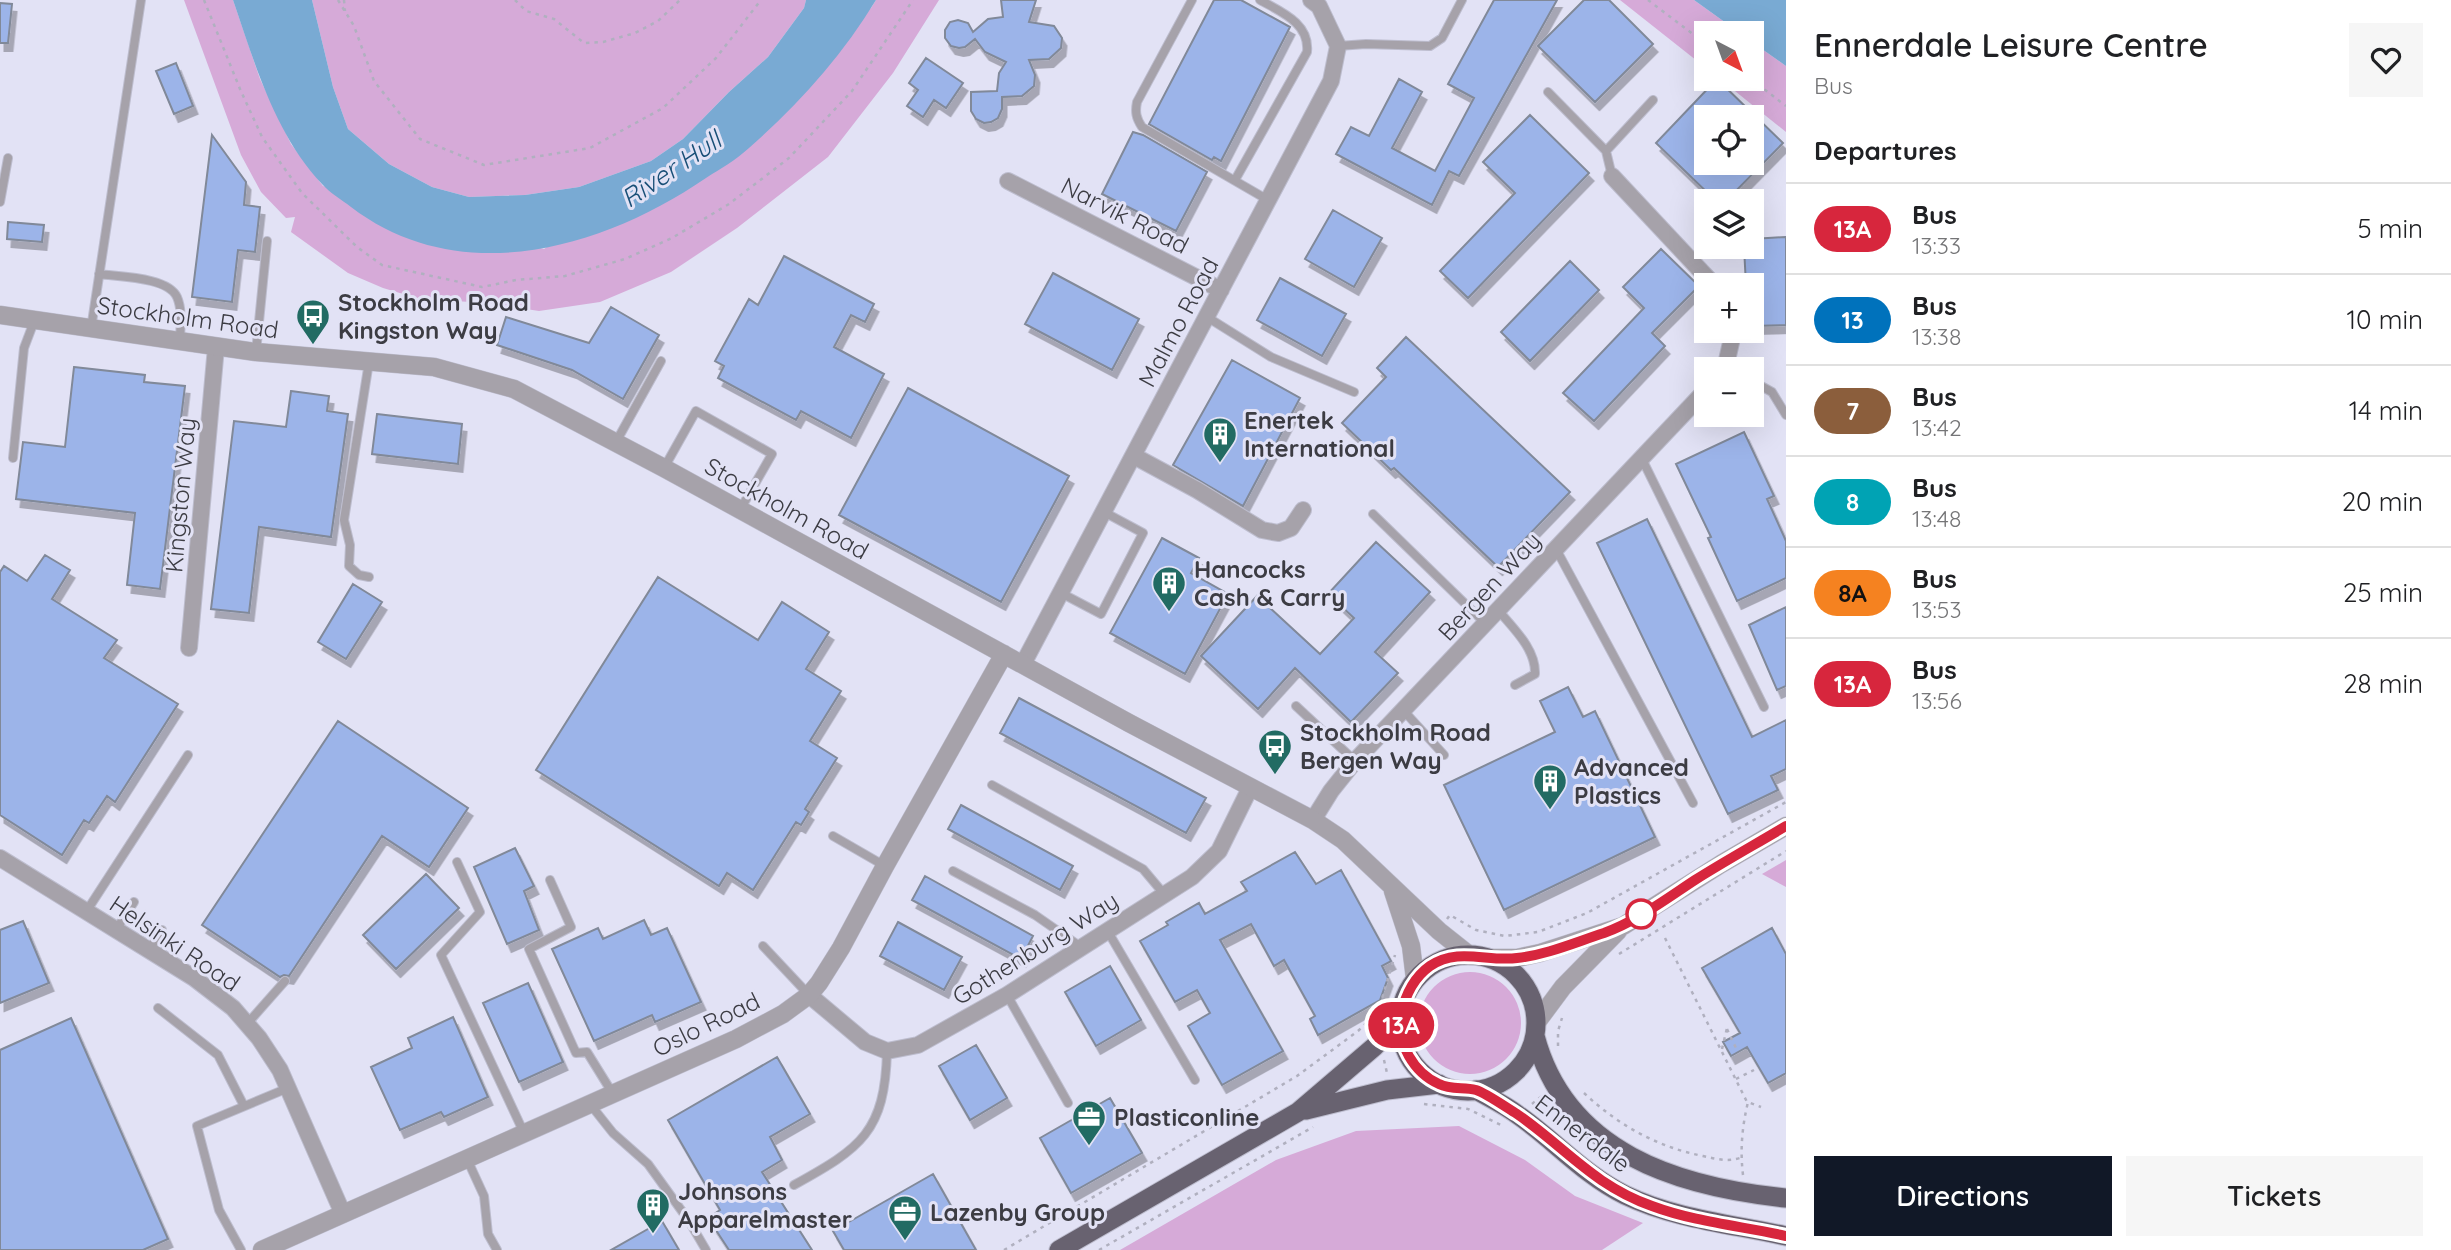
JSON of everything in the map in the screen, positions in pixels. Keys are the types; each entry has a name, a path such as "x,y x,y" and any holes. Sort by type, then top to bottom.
{"highway":[{"path":"1468,954 1491,958 1509,968 1524,982 1533,1001 1536,1029 1527,1056 1514,1073 1496,1085 1476,1090 1457,1090 1439,1084 1423,1074 1410,1059 1402,1041 1400,1021 1404,999 1415,979 1430,966 1448,957 1468,954"},
{"path":"1059,1250 1298,1112 1374,1048 1400,1021"},
{"name":"Ennerdale","path":"1536,1029 1540,1056 1554,1087 1573,1110 1614,1147 1651,1168 1687,1181 1741,1193 1786,1198"},
{"path":"1298,1112 1387,1090 1439,1084"},
{"name":"Ennerdale","path":"1476,1090 1517,1114 1578,1165 1624,1194 1653,1207 1681,1215 1786,1236"}],"street":[{"path":"1311,0 1319,6 1338,46"},
{"name":"Malmo Road","path":"1023,664 1331,81 1338,46"},
{"path":"1612,176 1703,273"},
{"name":"Narvik Road","path":"1008,181 1221,290"},
{"name":"Stockholm Road","path":"0,315 257,352 434,367 514,389 1313,820 1343,840 1438,932 1468,954"},
{"name":"Kingston Way","path":"189,648 216,347"},
{"name":"Bergen Way","path":"1313,820 1331,791 1355,761 1694,403"},
{"path":"1133,456 1197,490 1262,530 1278,533 1291,528 1303,510"},
{"name":"Oslo Road","path":"262,1250 736,1039 783,1014 809,995 841,948 1003,654"},
{"name":"Gothenburg Way","path":"887,1051 918,1045 1007,995 1192,877 1219,851 1250,788"},
{"path":"1536,1029 1563,986 1623,926 1786,826"},
{"name":"Helsinki Road","path":"0,859 194,978 233,1008 280,1070 343,1214"},
{"path":"1391,888 1411,946 1415,979"},
{"path":"1491,958 1517,958 1540,953 1623,926"},
{"path":"809,995 865,1042 887,1051"}],"lane":[{"path":"91,329 141,0"},
{"path":"1192,0 1137,102 1137,120 1142,127 1268,200"},
{"path":"1234,180 1307,52 1306,37 1297,22 1260,0"},
{"path":"1338,46 1430,46 1442,38 1462,0"},
{"path":"1548,92 1606,151 1612,176"},
{"path":"1606,151 1653,100"},
{"path":"0,202 8,158"},
{"path":"257,352 267,241"},
{"path":"99,274 163,283 177,294 180,308 180,342"},
{"path":"1207,317 1271,357 1354,392"},
{"path":"13,458 24,348 35,319"},
{"path":"616,442 661,361"},
{"path":"369,362 344,520 351,545 349,566 359,575 369,577"},
{"path":"1764,387 1772,391 1786,415"},
{"path":"664,468 696,411 772,454 740,510"},
{"path":"1642,459 1763,707"},
{"path":"1061,593 1101,614 1143,533 1104,512"},
{"path":"1373,514 1485,623"},
{"path":"1556,549 1693,803"},
{"path":"1498,610 1522,638 1535,664 1535,674 1515,685"},
{"path":"1296,706 1355,761"},
{"path":"1403,710 1444,755"},
{"path":"86,912 188,755"},
{"path":"992,785 1143,869 1164,894"},
{"path":"833,836 885,866"},
{"path":"457,862 480,912 441,955 524,1133"},
{"path":"953,870 1035,915 1081,947"},
{"path":"550,880 571,927 529,949 576,1053 587,1052 613,1094"},
{"path":"116,930 134,902"},
{"path":"149,950 162,930"},
{"path":"1108,930 1195,1080"},
{"path":"763,946 809,995"},
{"path":"247,1024 285,981"},
{"path":"1007,995 1068,1103"},
{"path":"159,1008 218,1055 244,1106"},
{"path":"794,1185 838,1161 870,1128 883,1098 887,1051"},
{"path":"241,1250 219,1210 197,1126 288,1088"},
{"path":"590,1104 613,1133 649,1164 706,1250"},
{"path":"467,1159 484,1196 488,1234 497,1250"}],"path":[{"path":"204,0 262,136 302,193 357,247 382,265 482,287 516,280 565,276 625,258 672,238 729,204 789,158 852,91 913,0"},
{"path":"338,0 354,26 374,81 420,139 484,165 590,148 663,107 716,58 761,0"},
{"path":"344,0 345,12"},
{"path":"515,0 526,11 554,19 584,43 603,42 635,33 658,20 680,0"},
{"path":"1648,0 1694,35"},
{"path":"1764,89 1786,106"},
{"path":"1619,954 1786,851"},
{"path":"1665,938 1747,1102"},
{"path":"1559,1053 1558,1031 1564,1009"},
{"path":"1722,1051 1727,1028 1736,1048"},
{"path":"1736,1079 1754,1070"},
{"path":"1423,1104 1468,1109 1506,1128 1517,1114 1554,1087"},
{"path":"1577,1087 1615,1119 1643,1136 1681,1152 1728,1162 1740,1158"},
{"path":"1741,1193 1742,1127 1748,1102 1760,1107"},
{"path":"1100,1250 1316,1125"}],"shaded area":[{"path":"184,0 233,0 260,79 291,144 323,186 544,249 871,8 876,0 939,0 893,73 828,157 737,228 671,272 600,302 539,311 488,303 420,299 383,288 348,273 291,232 295,217 286,218 261,192 241,155"},
{"path":"312,0 806,0 804,8 768,57 683,139 651,161 579,187 525,195 469,197 432,187 389,164 348,129 333,87"},
{"path":"1620,0 1694,0 1723,21 1694,21 1694,59"},
{"path":"1764,50 1786,66 1786,132 1764,114 1764,105 1752,105 1735,91 1764,91"},
{"path":"1786,860 1786,887 1762,874"},
{"path":"1470,972 1489,976 1506,987 1517,1004 1521,1023 1517,1042 1506,1059 1489,1070 1470,1074 1451,1070 1434,1059 1423,1042 1419,1023 1423,1004 1434,987 1451,976"},
{"path":"1459,1126 1525,1160 1575,1196 1643,1223 1602,1250 1120,1250 1276,1160 1356,1131"}],"water":[{"name":"River Hull","path":"233,0 312,0 333,87 348,129 389,164 432,187 469,197 525,195 579,187 651,161 683,139 768,57 804,8 806,0 876,0 849,41 802,97 749,148 722,168 665,203 622,224 577,240 530,250 484,253 438,247 393,232 351,207 325,187 291,143 279,121 258,73"},
{"path":"1694,0 1786,0 1786,66 1764,50 1764,21 1723,21"}],"building":[{"path":"1001,0 1036,0 1029,22 1054,26 1062,38 1061,48 1049,59 1029,60 1035,75 1034,86 1022,96 1002,97 1002,109 998,118 984,123 976,119 971,111 971,92 997,91 999,73 1006,62 985,52 975,39 965,47 951,46 945,38 945,30 950,22 958,20 968,23 973,32 988,19 1003,17"},
{"path":"1214,0 1241,0 1290,27 1221,161 1214,157 1212,160 1149,124"},
{"path":"1494,0 1557,0 1459,176 1449,171 1432,205 1336,154 1351,127 1369,136 1399,79 1422,92 1392,148 1435,171 1474,98 1448,84"},
{"path":"1584,0 1609,0 1653,44 1595,102 1538,46"},
{"path":"0,3 12,4 8,43 0,43"},
{"path":"926,58 963,83 946,108 934,100 923,117 907,106 918,90 909,83"},
{"path":"176,63 193,106 174,114 156,71"},
{"path":"1706,91 1729,91 1744,105 1694,105 1694,175 1752,175 1738,189 1704,189 1656,143"},
{"path":"1530,115 1589,173 1468,298 1440,271 1515,193 1483,162"},
{"path":"1764,125 1783,143 1764,162"},
{"path":"1133,132 1143,135 1207,172 1176,231 1102,194"},
{"path":"212,135 246,182 244,205 260,207 255,252 238,250 232,302 192,297"},
{"path":"1333,210 1382,238 1354,287 1305,259"},
{"path":"8,222 44,225 42,242 7,239"},
{"path":"1786,237 1786,325 1764,326 1764,273 1745,273 1745,259 1764,259 1764,238"},
{"path":"1661,249 1694,281 1694,291 1652,333 1665,346 1594,421 1563,393 1644,308 1623,287"},
{"path":"784,256 874,304 865,322 851,315 834,347 884,374 851,438 801,411 796,420 718,378 724,366 715,361 749,299 758,305"},
{"path":"1570,261 1599,290 1530,361 1501,332"},
{"path":"1053,273 1139,319 1112,370 1025,324"},
{"path":"1280,278 1346,314 1322,356 1257,320"},
{"path":"611,307 659,335 623,399 572,370 497,345 506,317 589,343"},
{"path":"1406,337 1570,492 1498,567 1394,468 1391,470 1342,423 1386,377 1377,368"},
{"path":"1232,360 1300,398 1243,506 1173,465"},
{"path":"74,367 145,375 144,382 185,386 160,589 127,585 135,513 16,499 23,442 65,447"},
{"path":"908,388 1069,476 1001,602 839,515"},
{"path":"291,391 329,396 327,411 348,414 331,537 259,527 249,613 211,609 234,421 286,427"},
{"path":"377,414 462,424 458,464 372,454"},
{"path":"1744,432 1774,496 1767,499 1786,541 1786,578 1737,601 1708,538 1711,537 1676,464"},
{"path":"1647,519 1752,737 1786,720 1786,769 1771,776 1778,790 1728,814 1597,543"},
{"name":"Hancocks Cash & Carry","path":"1162,538 1199,558 1191,573 1228,594 1185,674 1110,633"},
{"path":"1376,542 1430,592 1375,652 1398,673 1351,722 1295,668 1258,709 1201,656 1257,596 1320,654 1354,618 1328,594"},
{"path":"45,555 70,570 52,599 117,640 104,658 178,704 115,802 107,796 89,823 84,820 62,855 0,815 0,572 4,566 27,581"},
{"path":"658,577 758,640 782,602 829,632 806,669 841,691 810,741 837,758 805,809 809,812 801,825 796,822 753,890 727,873 719,886 536,770"},
{"path":"353,584 382,602 346,659 318,642"},
{"path":"1786,607 1786,686 1777,690 1749,625"},
{"name":"Advanced Plastics","path":"1568,687 1583,717 1595,711 1655,837 1504,910 1444,785 1555,732 1540,701"},
{"path":"1019,698 1206,798 1186,833 1000,733"},
{"path":"338,721 468,808 429,867 382,836 289,976 280,977 202,925"},
{"path":"961,805 1073,866 1060,890 948,829"},
{"path":"515,848 534,886 524,891 539,930 507,944 474,867"},
{"path":"1295,852 1316,884 1341,870 1391,961 1382,966 1388,978 1380,1000 1318,1035 1310,1019 1315,1016 1284,960 1274,966 1251,924 1220,940 1283,1051 1222,1085 1188,1026 1210,1013 1197,990 1175,1002 1140,941 1199,903 1205,914 1247,891 1241,882"},
{"path":"426,874 459,908 396,969 363,935"},
{"path":"925,876 1033,936 1021,959 912,900"},
{"path":"644,920 651,935 667,928 701,1002 655,1022 652,1015 594,1041 552,949 598,928 603,939"},
{"path":"23,921 49,983 0,1003 0,930"},
{"path":"898,922 962,957 944,990 880,956"},
{"path":"1772,928 1786,954 1786,1073 1768,1083 1747,1047 1731,1056 1723,1042 1740,1033 1702,968"},
{"path":"1110,966 1141,1020 1096,1046 1065,992"},
{"path":"528,983 563,1062 519,1082 483,1003"},
{"path":"453,1017 488,1097 444,1117 441,1112 400,1130 371,1067 412,1048 408,1038"},
{"path":"71,1018 168,1239 143,1250 0,1250 0,1050"},
{"path":"976,1045 1007,1098 970,1120 939,1066"},
{"path":"777,1057 810,1114 770,1137 782,1160 762,1172 812,1250 729,1250 708,1218 720,1210 668,1120"},
{"path":"1110,1098 1142,1153 1071,1193 1040,1138"},
{"path":"933,1174 976,1250 844,1250 833,1231"},
{"name":"Johnsons Apparelmaster","path":"662,1221 679,1250 611,1250"}],"bus line":[{"name":"13A","path":"1786,826 1623,926 1517,958 1491,958 1468,954 1448,957 1430,966 1415,979 1404,999 1400,1021 1402,1041 1410,1059 1423,1074 1439,1084 1457,1090 1476,1090 1517,1114 1578,1165 1624,1194 1653,1207 1681,1215 1786,1236"}],"place":[{"name":"Stockholm Road Kingston Way","path":"313,346"},
{"name":"Enertek International","path":"1220,464"},
{"name":"Hancocks Cash & Carry","path":"1169,613"},
{"name":"Stockholm Road Bergen Way","path":"1275,776"},
{"name":"Advanced Plastics","path":"1550,811"},
{"name":"Plasticonline","path":"1089,1147"},
{"name":"Johnsons Apparelmaster","path":"653,1235"},
{"name":"Lazenby Group","path":"905,1242"}]}
